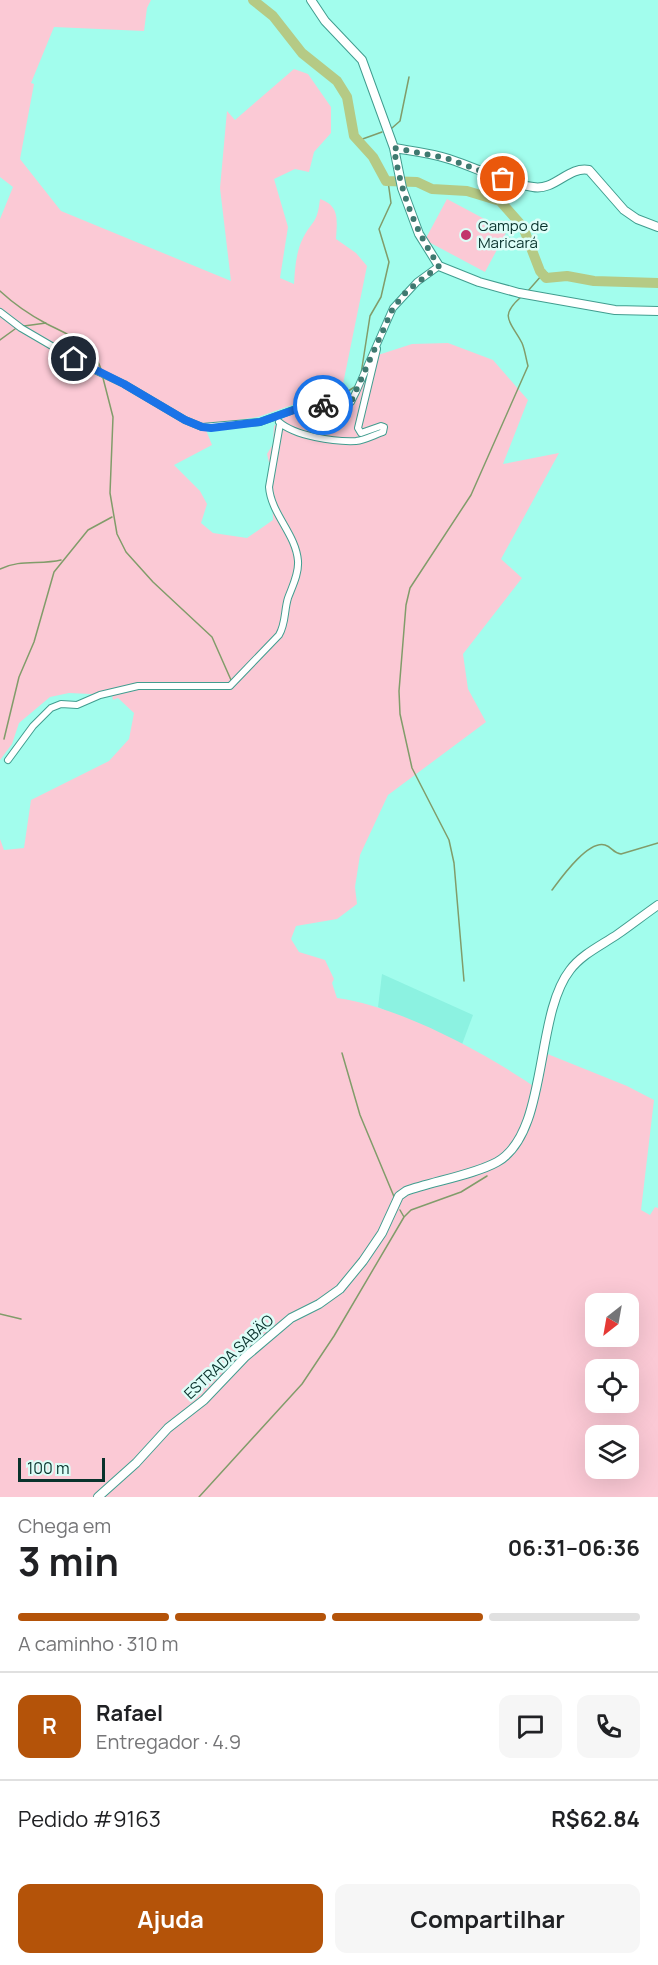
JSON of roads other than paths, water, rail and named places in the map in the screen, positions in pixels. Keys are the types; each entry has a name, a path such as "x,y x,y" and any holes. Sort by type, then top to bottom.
{"street":[{"path":"311,0 325,21 362,60 394,148 397,171 419,234 439,266 479,282 519,293 615,310 658,311"},
{"path":"394,148 446,158 532,187 549,186 576,171 586,170 596,175 608,193 624,210 637,219 658,227"},
{"path":"0,312 32,335 97,372 124,384 185,420 211,428 277,417 310,404 341,407 347,405 356,392 398,302 417,282 439,266"},
{"path":"280,424 295,431 358,441 384,431 381,426 361,433 358,428 375,366 378,343"},
{"path":"8,760 33,726 51,708 61,704 76,705 114,691 138,686 230,686 279,634 284,627 287,600 298,562 294,545 269,496 280,424 277,417"},
{"name":"ESTRADA SABÄO","path":"98,1497 136,1463 168,1428 204,1400 244,1357 291,1318 319,1304 340,1289 382,1233 399,1196 406,1191 498,1162 512,1148 526,1129 559,989 570,969 594,949 658,904"}],"waterway":[{"path":"253,0 273,16 302,53 337,81 347,97 354,136 373,157 386,181 417,182 432,189 467,191 500,201 523,227 540,271 546,278 567,276 594,281 658,283"},
{"path":"392,128 400,121 409,77"},
{"path":"357,141 382,132"},
{"path":"361,374 370,316 381,297 389,262 379,229 391,203 388,181"},
{"path":"527,292 542,275"},
{"path":"0,291 28,313 80,342 93,354 102,372"},
{"path":"464,981 454,863 449,840 412,768 400,714 399,691 406,605 410,588 471,495 528,366 522,343 508,315 521,297"},
{"path":"24,326 46,323"},
{"path":"0,340 15,329"},
{"path":"103,378 113,417 110,493 117,534 126,552 153,582 212,637 231,680"},
{"path":"314,401 336,399 356,386"},
{"path":"4,739 19,677 34,642 54,572 88,530 112,517"},
{"path":"0,569 15,564 61,560"},
{"path":"552,890 576,861 591,848 605,845 621,854 658,843"},
{"path":"342,1053 360,1115 395,1199"},
{"path":"199,1497 302,1384 334,1336 404,1217 411,1210 461,1192 487,1176"},
{"path":"400,1210 404,1217"},
{"path":"0,1314 21,1319"}],"place":[{"name":"Campo de Maricará","path":"466,235"}]}
